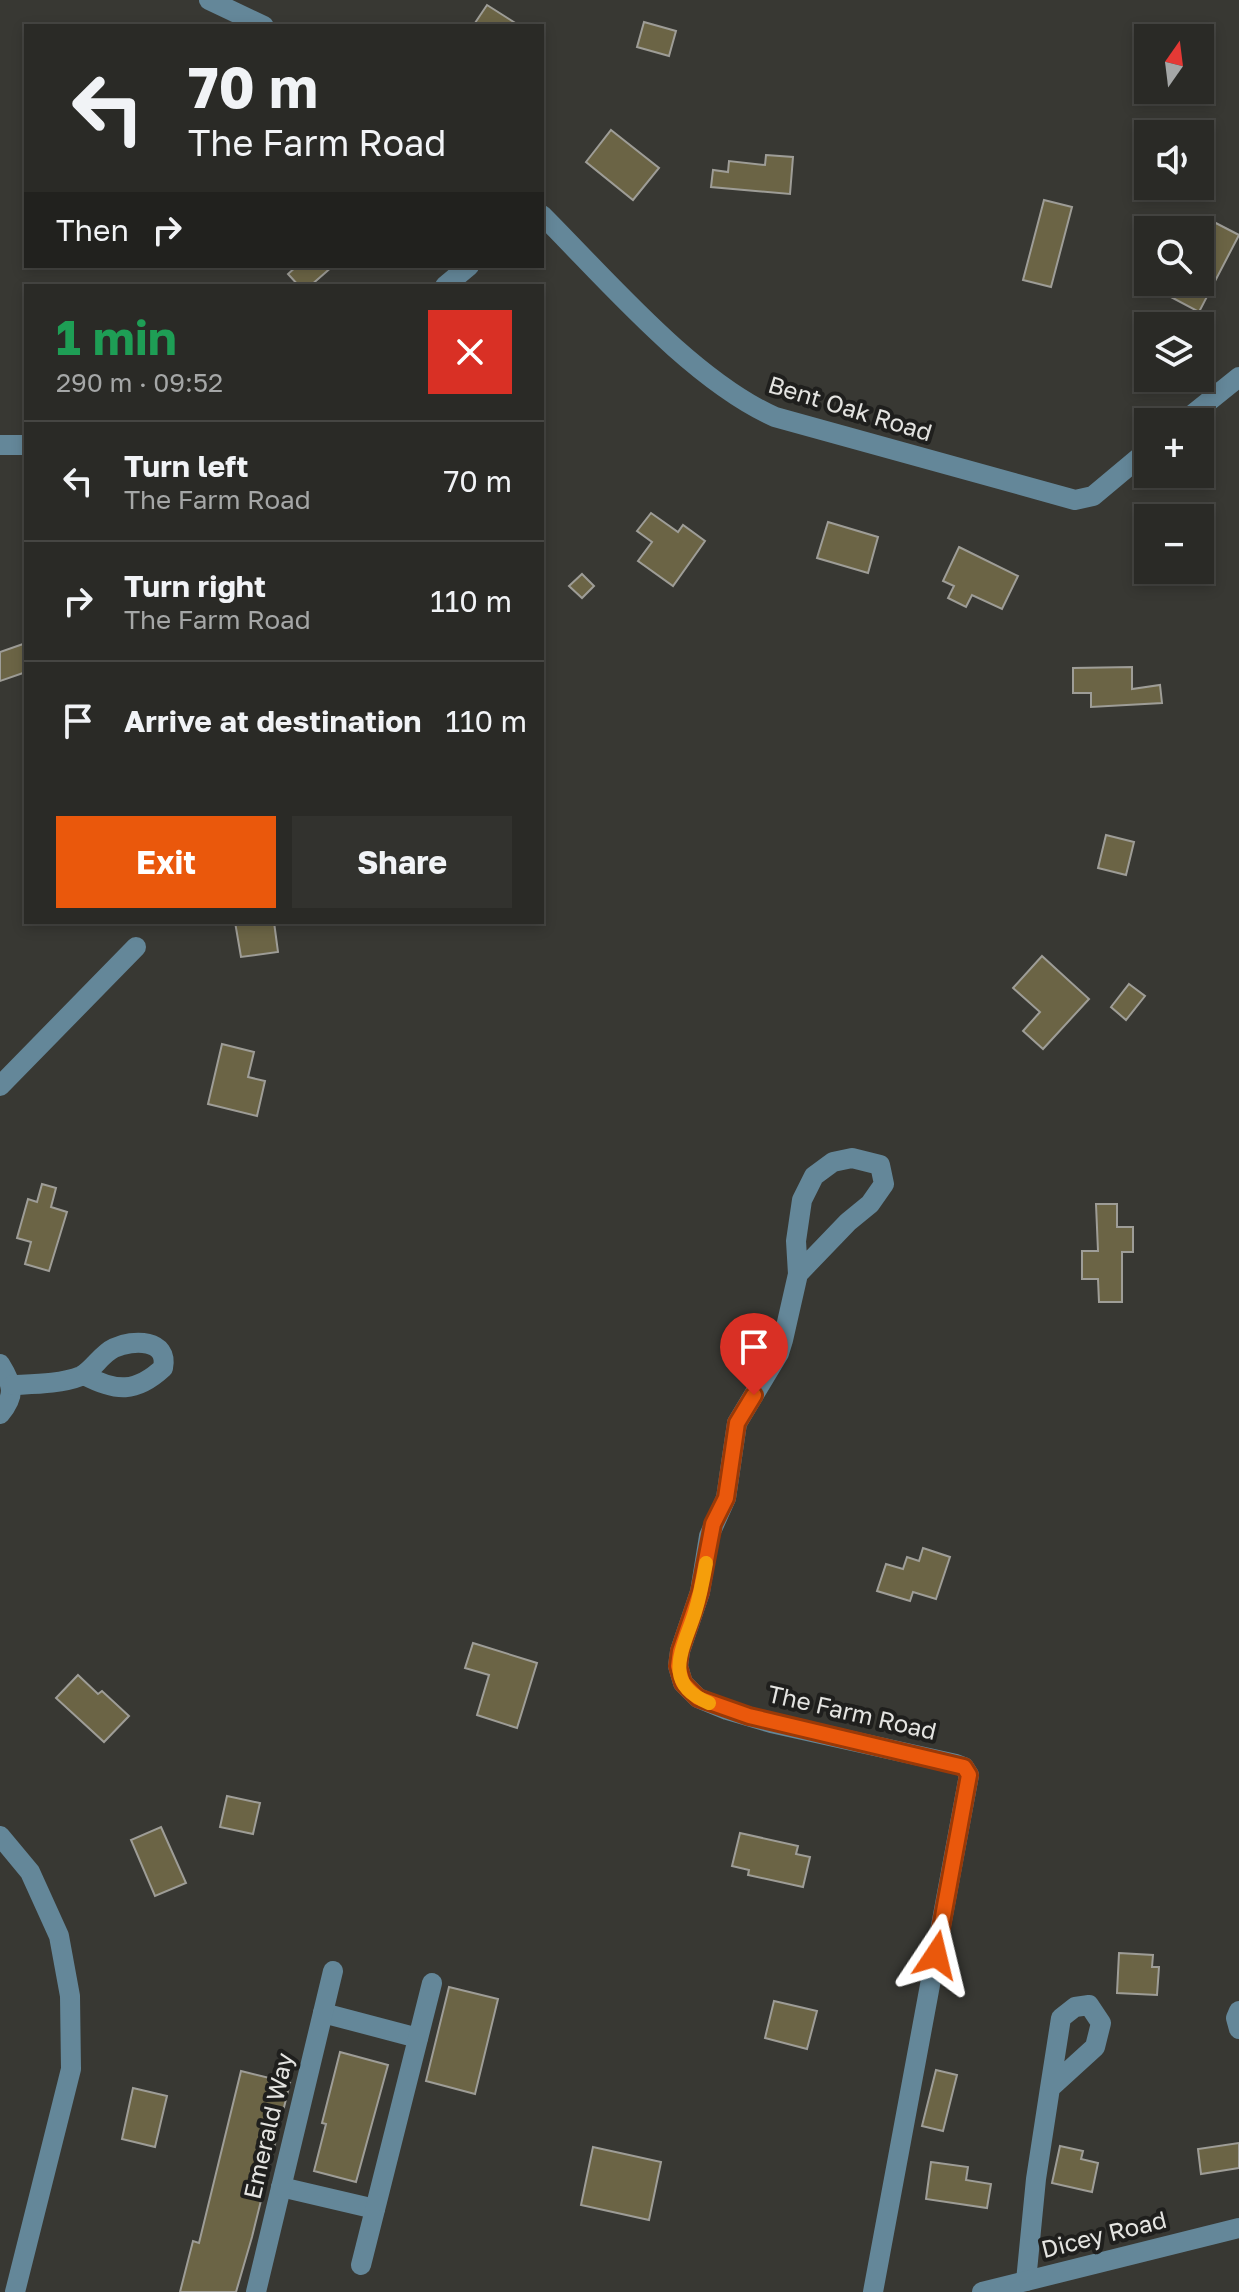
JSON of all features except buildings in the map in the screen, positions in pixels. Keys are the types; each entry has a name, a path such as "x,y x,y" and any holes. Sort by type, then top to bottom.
{"street":[{"path":"209,0 260,24"},
{"name":"Bent Oak Road","path":"544,217 652,325 746,405 775,417 1075,500 1093,496 1134,462"},
{"path":"447,284 467,268"},
{"path":"1200,408 1239,377"},
{"path":"0,445 24,445"},
{"path":"0,1086 136,947"},
{"name":"The Farm Road","path":"798,1274 848,1222 870,1204 884,1184 880,1165 852,1158 833,1162 814,1176 802,1200 796,1241 798,1274 779,1353 737,1423 726,1498 709,1536 700,1592 678,1666 683,1683 698,1698 727,1710 771,1723 956,1764 964,1767 969,1775 873,2292"},
{"path":"0,1364 13,1385 11,1401 0,1414"},
{"path":"13,1385 84,1375"},
{"path":"0,1836 30,1872 59,1936 70,1996 71,2069 15,2292"},
{"name":"Emerald Way","path":"256,2292 333,1971"},
{"path":"361,2265 432,1983"},
{"path":"1239,2011 1236,2018 1239,2029"},
{"path":"323,2013 418,2038"},
{"path":"1026,2281 1036,2179 1050,2088"},
{"path":"281,2187 375,2209"},
{"name":"Dicey Road","path":"982,2292 1239,2228"}],"slow traffic":[{"path":"706,1563 678,1666 683,1683 698,1698 709,1703"}],"route":[{"path":"754,1395 737,1423 726,1498 709,1536 694,1616 680,1651 678,1666 683,1683 698,1698 727,1710 964,1767 969,1775 936,1955"}]}
